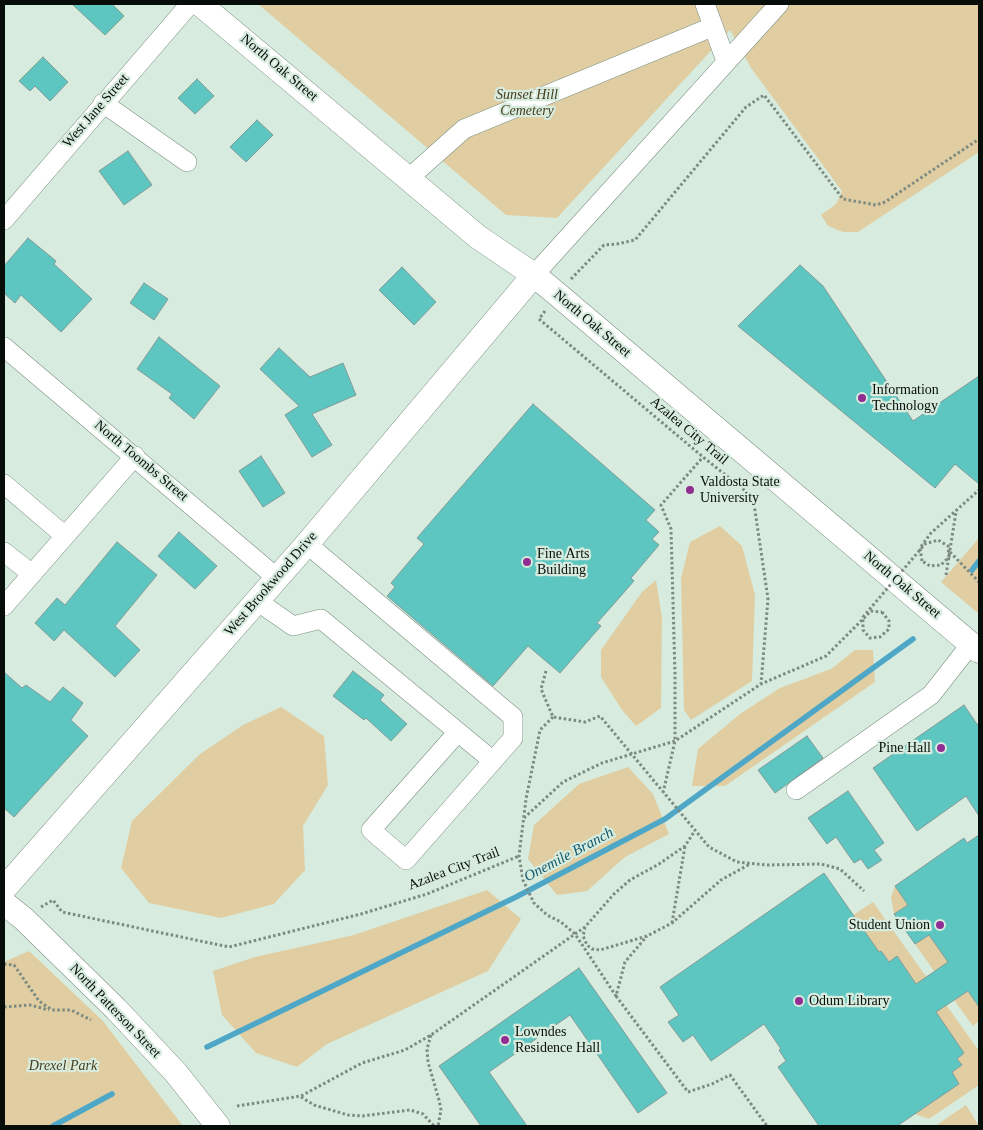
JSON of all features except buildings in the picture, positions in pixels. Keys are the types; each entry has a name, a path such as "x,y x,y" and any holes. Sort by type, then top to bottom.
{"main road":[{"name":"North Oak Street","path":"200,4 478,237 534,275 557,294 975,647"},
{"name":"West Brookwood Drive","path":"4,889 277,578 534,275"},
{"name":"North Patterson Street","path":"4,903 24,919 116,1009 176,1074 218,1126"}],"street":[{"name":"West Jane Street","path":"4,220 190,4"},
{"path":"705,4 726,62"},
{"path":"534,275 779,4"},
{"path":"409,178 464,129 712,27"},
{"path":"103,103 187,162"},
{"name":"North Toombs Street","path":"4,347 277,578"},
{"path":"4,606 135,456"},
{"path":"4,484 65,536"},
{"path":"306,544 513,717 514,738 406,860 371,830 458,732"},
{"path":"4,552 32,574"},
{"path":"257,601 293,626 321,620 493,761"},
{"path":"796,790 931,695 975,647"}],"path":[{"name":"Azalea City Trail","path":"761,684 768,599 753,497 702,458 539,319 557,294 604,244 617,244 634,240 746,106 764,95 843,199 876,205 885,202 979,139"},
{"path":"663,793 675,741 675,674 671,529 661,505 702,458"},
{"path":"950,552 946,562 941,566 930,566 922,561 920,548 931,533 979,490"},
{"path":"946,575 956,511"},
{"path":"524,818 562,782 602,763 675,741 761,684 826,656 871,611 882,612 889,621 889,629 880,636 870,638 863,630 863,617 925,544 932,540 942,541 979,582"},
{"path":"546,671 541,690 553,717 586,722 600,716 694,832 709,847 737,862 767,865 821,864 840,869 864,891"},
{"name":"Azalea City Trail","path":"62,912 229,947 427,894 519,856 540,730 553,717"},
{"path":"237,1106 301,1096 362,1063 405,1050 431,1035 585,927 614,894 630,880 659,864 685,846 694,832"},
{"path":"672,923 685,846"},
{"path":"519,856 522,880 534,903 547,915 561,922 575,934 616,996 688,1092 712,1084 730,1075 767,1126"},
{"path":"585,927 583,936 587,945 592,949 600,950 647,936 672,923 721,880 750,863"},
{"path":"616,996 625,962 647,936"},
{"path":"4,964 14,965 39,1001 52,1010"},
{"path":"4,1007 30,1005 52,1010 71,1010 90,1020"},
{"path":"431,1035 427,1049 428,1062 440,1105 438,1126"},
{"path":"301,1096 314,1105 348,1115 362,1116 410,1110 422,1114 434,1126"}],"green space":[{"name":"Sunset Hill Cemetery","path":"258,4 979,4 979,152 858,232 843,232 828,226 821,215 836,204 842,191 751,68 730,30 557,218 506,215"},
{"path":"720,526 742,546 755,595 752,681 691,720 684,710 681,578 690,542"},
{"path":"979,538 979,614 941,582"},
{"path":"656,580 662,618 661,708 636,726 622,710 601,677 601,650 642,592"},
{"path":"855,650 873,650 875,682 725,786 692,786 698,749 740,714 780,688 831,669"},
{"path":"281,707 324,736 328,785 303,826 305,870 274,904 221,918 149,903 121,868 132,821 200,754 243,725"},
{"path":"628,767 653,794 669,834 625,857 587,891 557,895 528,859 534,825 579,784"},
{"path":"895,886 908,905 894,914 891,897"},
{"path":"487,890 521,919 488,971 327,1044 297,1067 256,1053 222,1015 213,971 255,957 354,935"},
{"path":"873,902 979,1051 979,1085 929,1119 915,1114 959,1084 952,1072 961,1066 957,1059 964,1053 897,957 889,962 881,951 871,958 875,946 853,915"},
{"path":"929,935 948,962 934,971 915,944"},
{"name":"Drexel Park","path":"29,951 103,1021 183,1126 4,1126 4,962"},
{"path":"968,991 979,1007 979,1021 973,1026 954,1000"},
{"path":"966,1105 979,1126 935,1126"}],"waterway":[{"name":"Onemile Branch","path":"972,570 979,561"},
{"name":"Onemile Branch","path":"207,1047 516,897 665,819 913,639"},
{"name":"Onemile Branch","path":"53,1126 112,1094"}],"place":[{"name":"Information Technology","path":"862,398"},
{"name":"Valdosta State University","path":"690,490"},
{"name":"Fine Arts Building","path":"527,562"},
{"name":"Pine Hall","path":"941,748"},
{"name":"Student Union","path":"940,925"},
{"name":"Odum Library","path":"799,1001"},
{"name":"Lowndes Residence Hall","path":"505,1040"}]}
